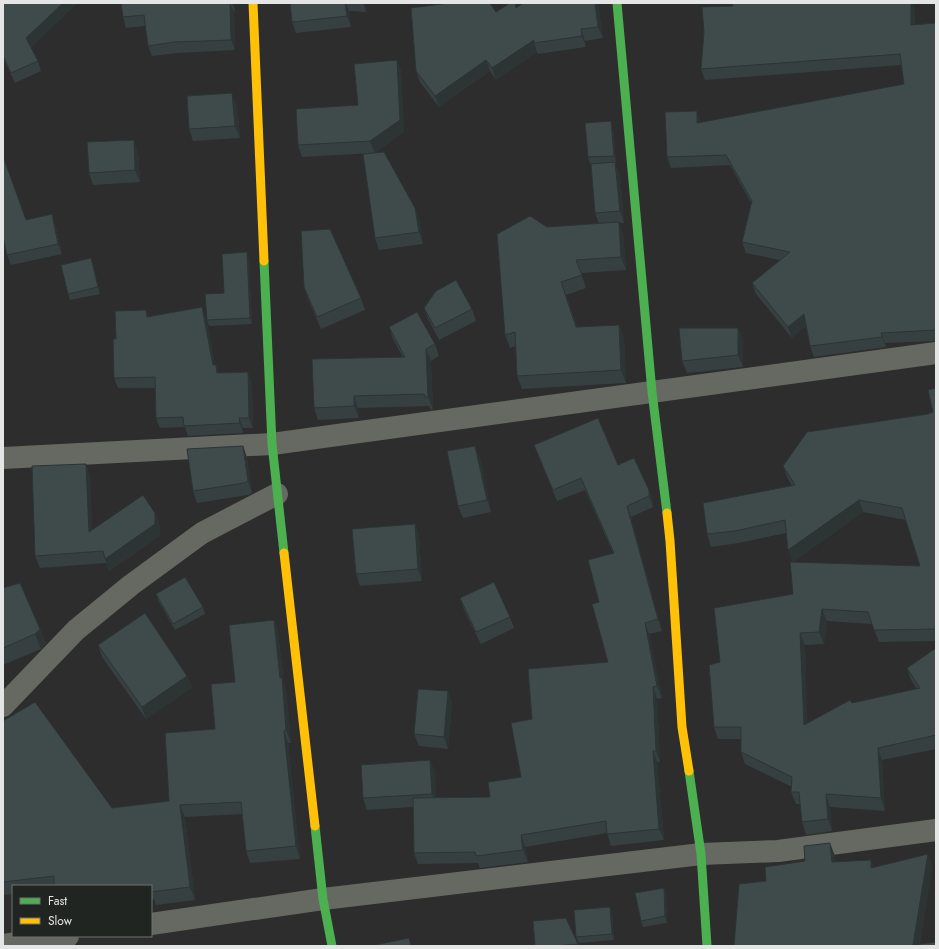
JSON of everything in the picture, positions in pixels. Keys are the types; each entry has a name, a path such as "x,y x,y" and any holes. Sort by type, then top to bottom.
{"street":[{"path":"253,3 272,444 323,899 332,946"},
{"path":"617,3 652,392 670,541 682,727 701,854 707,946"},
{"path":"3,458 272,444 936,353"},
{"path":"3,706 76,630 131,585 202,533 277,494"},
{"path":"152,924 323,899 701,854 778,851 936,830"},
{"path":"3,945 61,937"}],"building":[{"path":"3,3 63,3 26,38 38,61 11,73 3,56"},
{"path":"121,3 230,3 231,40 174,42 148,46 144,15 123,17"},
{"path":"290,3 345,3 347,16 292,22"},
{"path":"449,3 490,3 496,12 510,3 515,3 516,8 523,3 595,3 598,27 581,29 582,36 534,43 534,40 492,68 486,60 435,96 416,71 411,8"},
{"path":"732,3 911,3 911,25 936,23 936,330 881,333 882,337 810,346 804,314 788,327 752,283 790,252 742,242 752,201 726,155 667,157 665,112 697,111 697,123 904,84 900,54 701,69 704,32 702,7 733,6"},
{"path":"397,60 400,120 370,141 298,145 296,109 358,105 354,64"},
{"path":"232,93 235,126 189,129 187,96"},
{"path":"611,121 614,156 588,157 585,123"},
{"path":"134,140 135,170 89,173 87,142"},
{"path":"384,152 415,208 419,232 375,238 363,154"},
{"path":"3,156 26,220 52,214 58,244 7,255 3,237"},
{"path":"615,162 620,211 595,213 591,164"},
{"path":"530,216 547,227 619,222 621,257 576,260 582,275 561,282 576,327 619,325 621,370 517,376 515,332 505,335 497,234"},
{"path":"330,229 361,298 317,317 304,287 301,231"},
{"path":"247,252 250,318 207,320 205,294 224,293 222,254"},
{"path":"91,258 98,287 68,294 61,265"},
{"path":"456,280 472,309 435,328 424,308 436,291"},
{"path":"202,307 213,365 216,365 217,373 248,372 249,418 239,418 240,423 184,426 183,417 156,418 155,377 114,378 113,339 116,339 115,311 146,310 147,317"},
{"path":"417,312 435,344 426,349 428,397 426,398 424,394 354,396 354,406 314,408 312,359 405,357 389,327"},
{"path":"679,328 738,328 738,355 682,361"},
{"path":"936,388 936,629 874,630 868,612 822,609 819,632 800,633 804,725 850,700 852,703 920,688 907,668 936,648 936,735 878,748 881,798 826,794 828,819 802,822 799,792 791,792 792,777 741,752 741,727 714,727 709,665 720,662 714,608 793,594 790,562 920,566 902,508 859,500 788,550 785,520 735,531 707,534 703,503 795,485 783,466 807,432 928,414 933,412 928,390"},
{"path":"598,418 618,465 634,458 649,490 649,496 627,506 658,619 645,623 657,686 653,687 656,751 653,751 659,829 607,834 606,821 521,835 523,850 476,856 475,852 414,853 413,798 490,797 488,782 521,777 511,723 532,719 528,669 608,662 592,604 599,602 588,560 614,553 581,478 553,490 534,445"},
{"path":"243,446 248,481 244,483 193,491 187,449"},
{"path":"475,446 487,500 458,506 447,451"},
{"path":"86,464 89,532 143,495 155,513 155,524 105,559 103,551 35,556 32,466"},
{"path":"415,524 418,569 356,574 352,529"},
{"path":"185,577 203,607 173,624 156,594"},
{"path":"494,582 510,617 476,632 460,598"},
{"path":"20,583 40,629 35,634 3,648 3,588"},
{"path":"145,613 187,676 142,707 98,645"},
{"path":"274,620 280,678 282,677 286,730 284,731 296,846 246,851 241,802 180,805 190,887 152,892 152,885 54,885 54,876 3,882 3,721 35,702 112,808 169,801 165,733 215,729 211,684 235,682 229,625"},
{"path":"418,689 448,691 444,737 414,734"},
{"path":"430,760 432,794 363,798 361,765"},
{"path":"830,843 832,862 871,860 871,868 928,854 913,945 936,942 936,946 734,946 739,884 766,881 765,867 805,861 804,846"},
{"path":"664,888 665,916 641,921 635,893"},
{"path":"610,907 612,934 576,937 574,910"},
{"path":"566,918 578,944 535,946 533,921"},
{"path":"409,938 411,946 375,946 375,945"}],"traffic: fast":[{"path":"617,3 652,392 667,513"},
{"path":"264,261 272,444 284,553"},
{"path":"689,771 701,854 707,946"},
{"path":"315,826 323,899 332,946"}],"traffic: slow":[{"path":"253,3 264,261"},
{"path":"667,513 682,727 689,771"},
{"path":"284,553 315,826"}]}
